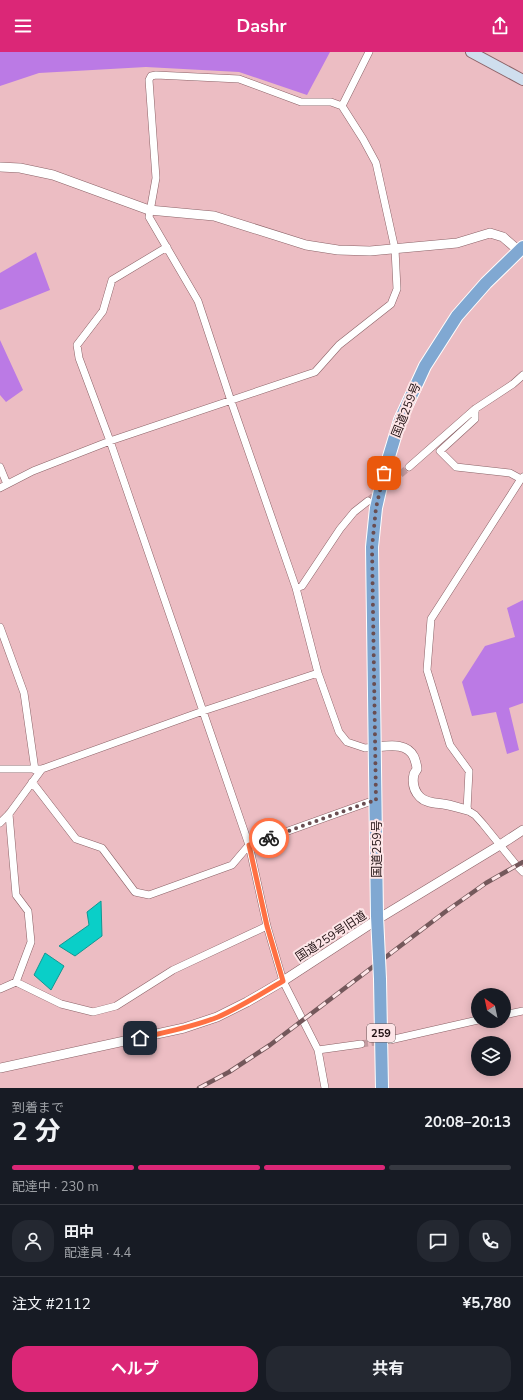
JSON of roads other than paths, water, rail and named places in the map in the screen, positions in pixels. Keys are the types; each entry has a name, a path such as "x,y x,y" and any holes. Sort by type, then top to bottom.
{"highway":[{"name":"国道259号","path":"382,1088 377,916 372,547 376,508 384,473 400,420 425,366 457,316 486,283 521,249"}],"main road":[{"path":"471,52 523,80"}],"street":[{"path":"342,106 369,52"},
{"path":"0,488 33,471 110,441 231,401 315,372 339,345 391,304 397,289 396,249 376,163 342,106 331,102 301,102 239,79 151,76 149,80 156,178 149,210 149,217 198,301 231,401 296,588 318,673 339,732 347,742 365,748 399,746 406,749 412,754 416,761 417,769 413,784 420,797 431,803 444,804 467,810 475,815 522,871"},
{"path":"0,167 20,168 53,175 149,210 214,216 306,245 338,250 370,251 457,243 490,233 503,236 521,249"},
{"path":"167,247 112,280 103,311 77,345 79,358 110,441 249,845 267,926 283,981 318,1050 325,1088"},
{"path":"409,467 475,409 513,384 523,375"},
{"path":"467,810 469,771 450,745 427,670 431,619 522,478 510,473 456,467 440,451 475,419 475,409"},
{"path":"0,467 7,484"},
{"path":"296,588 302,586 340,529 354,512 368,501"},
{"path":"0,627 24,693 38,769 32,782 9,814 0,823"},
{"path":"0,769 38,769 203,711 318,673"},
{"path":"32,782 76,839 102,848 135,892 149,895 232,865 249,845 369,802 376,801"},
{"path":"0,989 16,982 31,942 28,911 16,895 9,814"},
{"name":"国道259号旧道","path":"0,1068 184,1028 217,1017 283,981 378,919 523,830"},
{"path":"16,982 61,1004 93,1012 116,1006 172,970 267,926"},
{"path":"511,1013 523,1010"},
{"path":"390,1040 471,1022"},
{"path":"318,1050 361,1044"}],"water":[{"path":"101,901 102,936 75,956 59,946 89,925 87,912"},
{"path":"45,953 64,966 51,990 34,975"}],"tunnel":[{"path":"368,501 409,467"},
{"path":"361,1044 384,1041"}],"railway":[{"path":"199,1088 229,1072 270,1045 445,912 486,883 523,862"}]}
